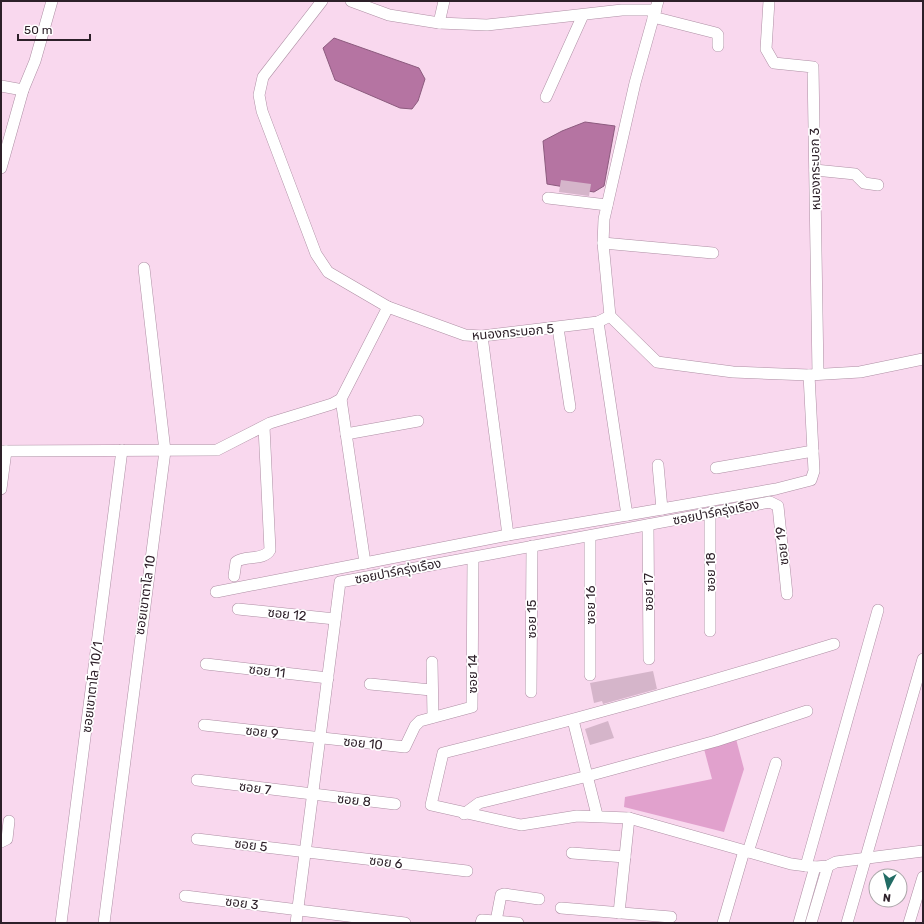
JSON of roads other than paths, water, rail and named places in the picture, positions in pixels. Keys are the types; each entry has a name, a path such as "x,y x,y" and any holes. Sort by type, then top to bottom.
{"street":[{"path":"1,168 24,90 36,61 52,1"},
{"name":"หนองกระบอก 5","path":"322,1 263,77 259,95 262,111 316,254 328,272 388,307 465,335 482,336 558,328 598,322 610,316"},
{"path":"350,1 390,14 439,23 487,25 583,15 625,5 656,9 716,33 718,35 718,46"},
{"path":"439,23 444,1"},
{"name":"หนองกระบอก 3","path":"662,509 776,489 811,480 814,472 813,374 815,170 813,67 774,63 766,49 769,1"},
{"path":"656,9 635,83 604,219 603,243 610,316 657,362 733,372 813,374 860,372 923,359"},
{"path":"546,97 583,15"},
{"path":"1,86 24,90"},
{"path":"815,170 851,173 855,174 864,183 878,185"},
{"path":"548,198 607,206"},
{"path":"603,243 713,253"},
{"name":"ซอยเขาตาโล 10","path":"104,923 165,451 144,268"},
{"path":"1,489 3,451 218,450 270,424 332,404 341,399 388,307"},
{"path":"598,322 627,515"},
{"path":"558,328 570,407"},
{"path":"482,336 508,535"},
{"path":"341,399 365,563"},
{"path":"346,434 418,421"},
{"path":"234,576 236,562 240,559 263,556 270,550 264,427"},
{"name":"ซอยเขาตาโล 10/1","path":"61,923 122,450"},
{"path":"716,468 813,451"},
{"path":"216,592 508,535 662,509 658,465"},
{"name":"ซอยปาร์ครุ่งเรือง","path":"296,923 340,582 770,502"},
{"name":"ซอย 19","path":"770,502 778,506 787,594"},
{"name":"ซอย 18","path":"710,513 710,631"},
{"name":"ซอย 17","path":"648,525 649,659"},
{"name":"ซอย 16","path":"590,536 590,675"},
{"name":"ซอย 15","path":"531,692 532,546"},
{"name":"ซอย 14","path":"405,747 415,726 420,721 472,707 473,558"},
{"name":"ซอย 12","path":"238,609 335,619"},
{"path":"799,923 810,867 878,610"},
{"path":"834,644 703,684 573,720 443,753 431,805 464,814 521,826 577,816 597,815 629,818 746,852 810,867 828,866 836,862 923,851"},
{"path":"847,923 923,660"},
{"path":"432,662 431,690 433,717"},
{"name":"ซอย 11","path":"206,664 328,678"},
{"path":"370,684 431,690"},
{"path":"464,814 479,802 588,776 716,741 807,711"},
{"path":"573,720 597,815"},
{"name":"ซอย 9","path":"204,725 320,738"},
{"name":"ซอย 10","path":"320,738 405,747"},
{"path":"723,923 776,763"},
{"name":"ซอย 7","path":"197,780 312,795"},
{"name":"ซอย 8","path":"312,795 395,804"},
{"path":"619,913 629,818"},
{"path":"1,842 7,839 9,821"},
{"name":"ซอย 5","path":"197,839 305,852"},
{"name":"ซอย 6","path":"305,852 467,871"},
{"path":"572,853 625,857"},
{"path":"811,923 828,866"},
{"path":"910,923 923,877"},
{"path":"496,921 501,895 504,894 539,899"},
{"name":"ซอย 3","path":"185,896 405,923"},
{"path":"561,908 671,917"},
{"path":"481,923 482,920 518,923"}]}
